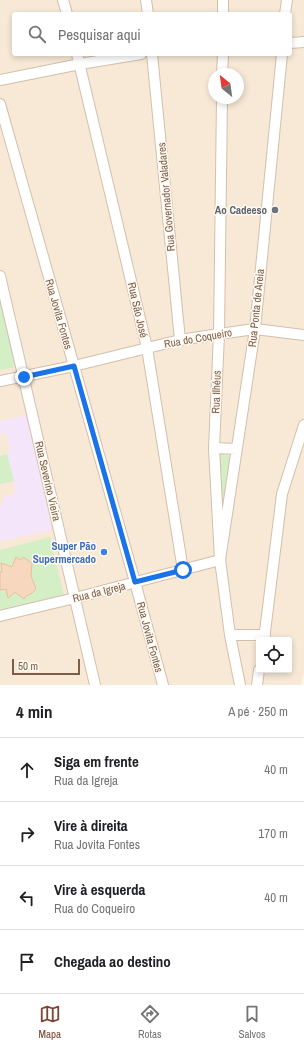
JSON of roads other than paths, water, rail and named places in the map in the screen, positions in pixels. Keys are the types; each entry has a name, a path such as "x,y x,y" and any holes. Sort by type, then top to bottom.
{"street":[{"path":"63,0 66,12"},
{"path":"146,0 148,12"},
{"path":"223,12 224,0"},
{"path":"286,12 287,0"},
{"path":"292,43 304,42"},
{"name":"Rua São José","path":"78,56 147,348 183,570"},
{"path":"0,80 129,56"},
{"name":"Rua Governador Valadares","path":"152,56 180,340"},
{"path":"222,56 222,68"},
{"name":"Rua Ponta de Areia","path":"220,560 255,329 282,56"},
{"name":"Rua Jovita Fontes","path":"0,104 163,685"},
{"name":"Rua Ilhéus","path":"222,104 219,334 214,448 220,560 230,635 240,685"},
{"name":"Rua Severino Vieira","path":"0,280 96,685"},
{"name":"Rua do Coqueiro","path":"0,381 74,366 180,340 219,334 255,329 304,335"},
{"path":"264,637 282,494 304,425"},
{"path":"214,448 237,449"},
{"name":"Rua da Igreja","path":"0,616 220,560"},
{"path":"230,635 256,637"},
{"path":"257,685 259,673"}],"place":[{"name":"Ao Cadeeso","path":"275,210"},
{"name":"Super Pão Supermercado","path":"104,552"}]}
